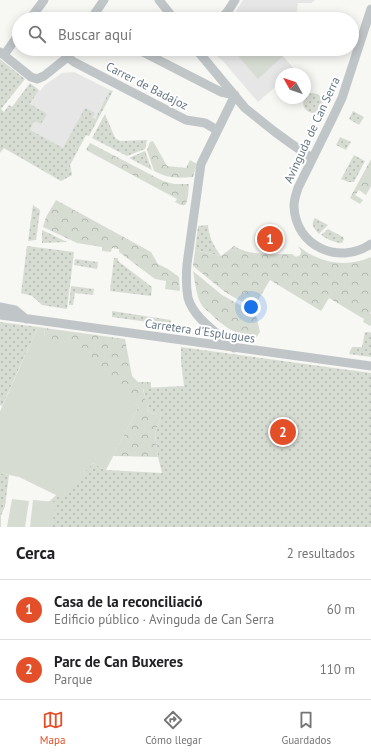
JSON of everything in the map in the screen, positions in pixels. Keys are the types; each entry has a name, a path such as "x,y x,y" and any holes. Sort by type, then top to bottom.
{"street":[{"path":"35,12 44,0"},
{"path":"96,12 104,0"},
{"path":"160,0 169,12"},
{"path":"227,12 235,0"},
{"name":"Avinguda de Can Serra","path":"359,46 371,10"},
{"path":"12,42 2,53 31,77 37,79 44,76 66,56"},
{"name":"Carrer de Badajoz","path":"70,56 70,59 74,62 186,120 205,123 217,130"},
{"path":"151,56 221,92 235,95"},
{"path":"202,56 245,108 293,146 312,158"},
{"name":"Avinguda de Can Serra","path":"356,56 342,98 298,188 294,205 296,219 303,233 313,244 325,251 332,253 349,253 361,250 371,244"},
{"path":"234,348 201,319 190,303 186,278 201,164 235,95"},
{"name":"Carretera d'Esplugues","path":"0,307 15,310 26,319"},
{"name":"Carretera d'Esplugues","path":"0,315 371,366"}],"shaded area":[{"path":"243,0 315,0 311,3 298,3 297,12 236,11"},
{"path":"217,56 283,56 293,68 275,68 275,87 258,102"},
{"path":"74,72 110,90 70,165 72,175 61,181 4,148 39,90 40,91 45,85 62,73"}],"green space":[{"path":"238,56 283,56 258,79"},
{"path":"0,59 25,79 1,109 4,112 9,105 12,107 30,83 39,90 30,104 47,114 41,124 34,121 30,130 63,148 85,108 95,113 92,118 95,119 110,90 113,91 89,136 86,135 70,165 72,175 61,181 4,148 0,153"},
{"path":"311,94 317,94 322,99 322,107 317,112 309,112 304,107 303,104 311,104"},
{"path":"353,111 364,117 359,125 349,119"},
{"path":"105,114 115,138 120,141 147,140 145,149 127,156 92,138"},
{"path":"340,137 351,142 346,150 336,145"},
{"path":"153,141 167,166 186,168 190,160 197,164 193,177 174,177 154,171 147,150 150,142"},
{"path":"90,143 163,181 174,184 189,184 186,204 182,205 175,202 177,199 86,150"},
{"path":"145,151 152,170 129,158"},
{"path":"354,155 365,161 354,182 348,182 341,179"},
{"path":"371,159 371,186 366,195 359,190 355,195 363,200 360,204 350,198"},
{"path":"56,200 151,252 158,264 179,277 180,291 165,289 166,281 155,279 119,252 119,249 112,248 111,252 102,251 102,247 77,243 43,227 46,217"},
{"path":"33,205 40,210 36,240 28,241"},
{"path":"315,218 328,225 319,234 313,225"},
{"path":"208,225 212,242 221,256 195,250 198,226"},
{"path":"328,229 343,237 344,239 342,243 321,235"},
{"path":"42,230 67,242 42,243"},
{"path":"27,246 74,252 67,309 42,305 32,296 21,293"},
{"path":"234,246 254,253 292,254 296,257 300,255 301,252 298,246 321,259 342,263 350,263 371,257 371,325 370,326 363,322 364,319 329,298 321,311 270,280 254,307 225,292 193,266 195,250 221,256"},
{"path":"114,258 118,258 118,261 152,287 151,296 110,291"},
{"path":"75,259 98,262 97,269 74,265"},
{"path":"193,271 222,295 256,315 260,332 254,341 225,326 203,307 198,297"},
{"path":"71,286 94,289 93,295 75,293 73,305 69,305"},
{"path":"112,311 171,320 170,325 112,317"},
{"path":"0,322 38,327 2,406 0,405"},
{"path":"38,327 45,328 44,337 68,343 116,384 120,395 139,406 106,470 93,463 62,498 19,477 0,473 0,411"},
{"path":"45,328 125,339 132,376 138,382 151,382 151,388 143,389 149,413 162,414 155,433 158,457 113,456 139,406 119,395 44,337"},
{"path":"365,332 371,333 371,357 349,354 352,347 362,347"},
{"path":"181,347 371,373 371,527 38,527 45,505 93,463 106,470 162,473 155,433 162,414 149,413 143,388 184,386"},
{"path":"0,473 9,475 5,506 1,516 1,527 0,527"},
{"path":"12,499 29,501 25,527 7,527"},
{"path":"33,500 56,502 52,527 30,527"}],"place":[{"name":"Casa de la reconciliació","path":"270,239"},
{"name":"Parc de Can Buxeres","path":"283,432"}]}
